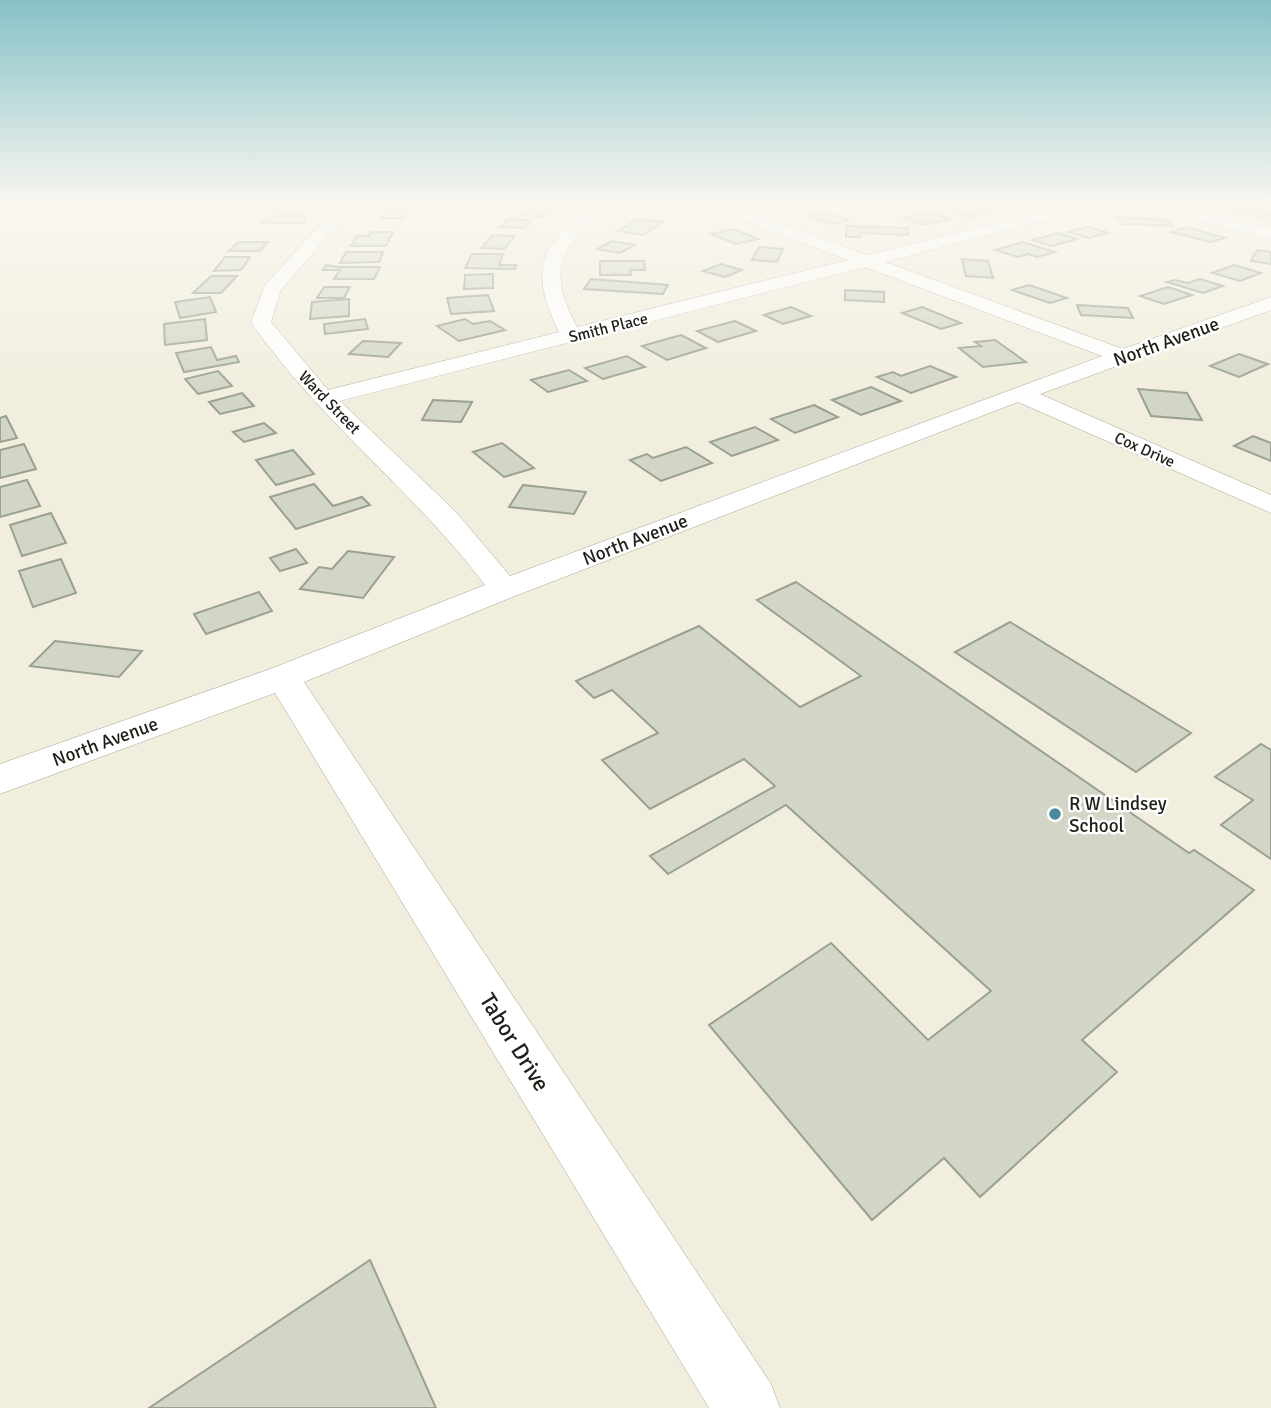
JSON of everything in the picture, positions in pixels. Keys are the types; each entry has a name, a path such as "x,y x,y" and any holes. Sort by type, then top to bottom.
{"street":[{"name":"Ward Street","path":"290,269 272,289 261,322 287,358 323,398 447,518 504,589"},
{"path":"550,269 548,280 557,310 572,337"},
{"name":"Smith Place","path":"323,398 835,269"},
{"path":"886,269 1124,357"},
{"name":"North Avenue","path":"0,779 283,677 504,589 1019,394 1271,303"},
{"name":"Cox Drive","path":"1019,394 1271,505"},
{"name":"Tabor Drive","path":"283,677 747,1408"}],"building":[{"path":"216,269 242,269 241,270 214,271"},
{"path":"379,269 374,279 334,279 340,270 323,270"},
{"path":"600,269 645,269 630,270 631,275 600,275"},
{"path":"709,269 742,270 725,277 703,271"},
{"path":"964,269 990,269 993,278 966,276"},
{"path":"1224,269 1247,269 1261,273 1240,281 1212,273"},
{"path":"493,274 493,288 464,289 465,275"},
{"path":"211,276 237,276 221,293 193,293"},
{"path":"591,279 668,285 663,294 584,289"},
{"path":"1200,279 1223,286 1203,293 1167,282 1175,280 1188,283"},
{"path":"1029,285 1067,298 1050,303 1012,290"},
{"path":"324,287 350,287 344,298 317,298"},
{"path":"1168,287 1192,295 1164,304 1140,296"},
{"path":"845,290 884,292 884,302 845,300"},
{"path":"488,295 494,311 451,314 447,298"},
{"path":"210,297 216,312 180,318 175,302"},
{"path":"349,299 349,316 310,319 312,302"},
{"path":"1077,305 1128,308 1133,318 1081,315"},
{"path":"791,307 811,316 783,324 764,315"},
{"path":"922,307 961,323 941,329 902,313"},
{"path":"205,319 207,340 165,345 164,324"},
{"path":"365,319 368,329 325,334 324,324"},
{"path":"465,319 473,324 490,321 505,330 459,341 437,326"},
{"path":"735,321 756,331 718,342 697,331"},
{"path":"681,335 706,348 667,360 642,346"},
{"path":"995,340 1026,362 983,367 959,348 981,346 975,342"},
{"path":"363,341 401,343 388,357 349,354"},
{"path":"211,347 217,360 236,356 239,362 184,372 176,353"},
{"path":"1239,354 1268,364 1239,377 1210,366"},
{"path":"627,356 645,367 603,379 585,368"},
{"path":"930,366 956,377 911,393 877,377 893,372 901,376"},
{"path":"569,370 587,381 548,392 531,380"},
{"path":"218,371 232,386 198,394 185,379"},
{"path":"871,387 901,401 861,415 832,400"},
{"path":"1138,389 1187,393 1202,420 1151,416"},
{"path":"242,393 254,406 220,414 209,402"},
{"path":"433,400 472,402 461,422 422,420"},
{"path":"814,405 838,417 795,433 771,419"},
{"path":"6,416 17,438 0,442 0,418"},
{"path":"264,423 276,433 244,442 233,432"},
{"path":"755,427 778,440 732,456 710,442"},
{"path":"1253,436 1271,443 1271,461 1234,446"},
{"path":"502,443 534,468 504,477 473,452"},
{"path":"24,444 36,469 0,478 0,450"},
{"path":"686,447 712,463 661,481 630,460 647,454 653,458"},
{"path":"293,450 314,474 276,485 256,460"},
{"path":"27,480 40,506 0,517 0,487"},
{"path":"314,484 333,506 362,497 370,505 296,529 270,497"},
{"path":"523,485 586,492 574,514 509,507"},
{"path":"51,513 66,543 22,556 10,525"},
{"path":"296,549 307,563 280,571 270,558"},
{"path":"348,551 394,557 363,598 300,589 319,567 332,569"},
{"path":"61,559 76,593 33,607 19,571"},
{"path":"796,582 1189,853 1194,850 1254,890 1082,1040 1117,1072 980,1197 944,1158 872,1220 709,1025 831,943 928,1040 991,991 786,805 668,874 650,856 775,786 744,759 650,809 602,760 658,733 612,690 594,698 576,681 699,626 800,707 861,676 757,600"},
{"path":"259,592 272,611 206,634 194,614"},
{"path":"1010,622 1191,733 1136,772 955,652"},
{"path":"55,641 142,651 119,677 30,666"},
{"path":"1261,744 1271,750 1271,859 1221,825 1253,800 1215,777"},
{"path":"370,1260 436,1408 149,1408"}],"place":[{"name":"R W Lindsey School","path":"1055,814"}]}
